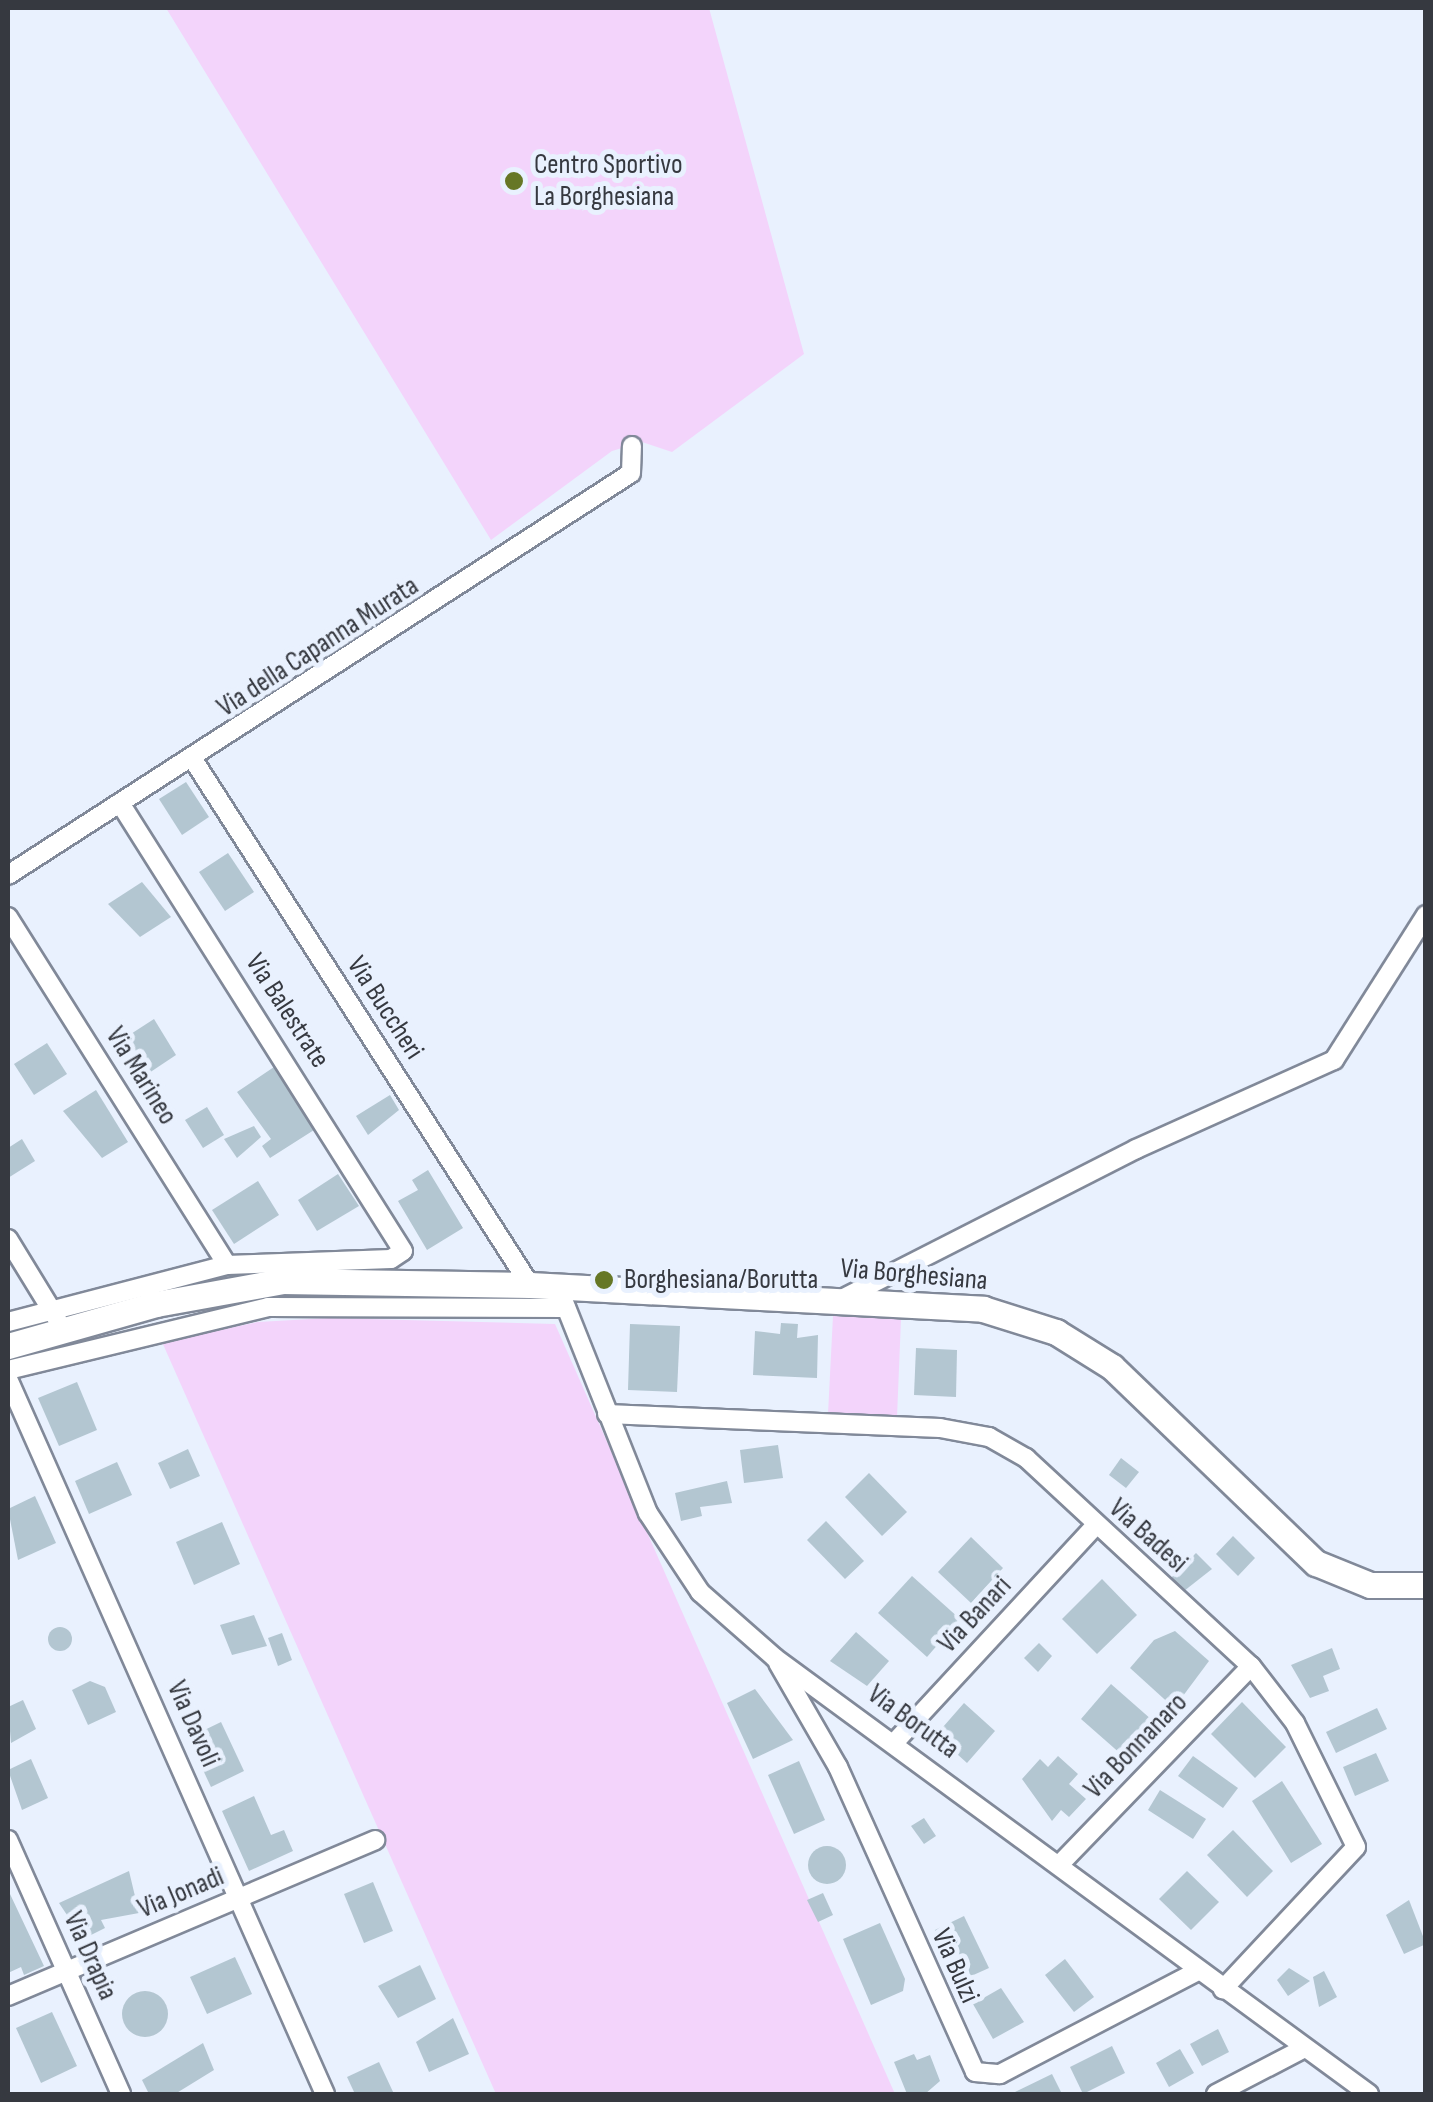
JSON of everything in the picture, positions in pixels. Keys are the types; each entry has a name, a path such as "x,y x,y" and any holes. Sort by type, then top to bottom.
{"street":[{"name":"Via della Capanna Murata","path":"8,875 120,803 194,762 631,473 632,446"},
{"name":"Via Buccheri","path":"194,762 530,1285"},
{"name":"Via Balestrate","path":"120,803 403,1251"},
{"path":"842,1299 1136,1149 1334,1060 1426,915"},
{"name":"Via Marineo","path":"8,917 227,1265"},
{"path":"8,1239 58,1320"},
{"name":"Via Borghesiana","path":"8,1346 58,1320 227,1265 391,1259 403,1251"},
{"name":"Via Borghesiana","path":"8,1370 282,1281 530,1285 562,1297"},
{"name":"Via Borghesiana","path":"8,1322 190,1309 562,1297 842,1299 969,1307 1067,1338 1134,1385 1305,1556 1352,1580 1426,1585"},
{"name":"Via Borutta","path":"562,1297 607,1414 676,1564 776,1658 1060,1864 1302,2050 1370,2094"},
{"name":"Via Davoli","path":"8,1378 325,2094"},
{"name":"Via Badesi","path":"607,1414 969,1432 1026,1458 1251,1666 1290,1715 1356,1847 1223,1989"},
{"name":"Via Banari","path":"894,1742 1096,1526"},
{"name":"Via Bulzi","path":"776,1658 838,1767 975,2072 1000,2074 1198,1972"},
{"name":"Via Bonnanaro","path":"1060,1864 1251,1666"},
{"name":"Via Drapia","path":"8,1840 121,2094"},
{"name":"Via Jonadi","path":"8,1996 375,1840"},
{"path":"1216,2094 1302,2050"}],"shaded area":[{"name":"Centro Sportivo La Borghesiana","path":"166,8 709,8 804,354 672,452 642,442 612,451 491,540"},
{"path":"833,1316 901,1319 897,1417 828,1414"},
{"path":"329,1318 555,1324 895,2094 496,2094 162,1342 258,1322"}],"building":[{"path":"186,782 209,817 182,835 159,799"},
{"path":"228,853 254,892 225,911 199,872"},
{"path":"142,882 171,917 140,937 108,904"},
{"path":"154,1019 176,1055 146,1075 120,1041"},
{"path":"47,1043 67,1074 34,1095 14,1064"},
{"path":"274,1067 314,1130 270,1158 262,1146 271,1139 237,1092"},
{"path":"96,1090 128,1142 102,1158 63,1111"},
{"path":"390,1095 399,1110 368,1135 356,1116"},
{"path":"207,1107 224,1135 203,1148 185,1120"},
{"path":"254,1126 261,1137 237,1158 224,1139"},
{"path":"22,1139 35,1161 8,1178 8,1148"},
{"path":"428,1170 463,1228 427,1250 398,1201 418,1190 412,1180"},
{"path":"338,1174 359,1206 317,1231 298,1200"},
{"path":"258,1181 279,1215 234,1244 212,1210"},
{"path":"781,1323 798,1324 797,1338 818,1335 817,1378 753,1375 755,1331 780,1334"},
{"path":"630,1324 680,1326 677,1392 628,1390"},
{"path":"916,1348 957,1350 956,1397 914,1395"},
{"path":"77,1382 97,1430 59,1446 38,1398"},
{"path":"778,1445 783,1478 744,1483 740,1450"},
{"path":"188,1449 200,1476 170,1489 158,1463"},
{"path":"1121,1458 1139,1472 1126,1488 1109,1475"},
{"path":"117,1462 132,1495 89,1514 75,1481"},
{"path":"869,1473 907,1512 882,1536 845,1497"},
{"path":"727,1481 732,1503 700,1507 702,1516 681,1521 675,1493"},
{"path":"35,1496 56,1543 18,1560 8,1509"},
{"path":"826,1521 864,1561 845,1579 807,1540"},
{"path":"222,1522 240,1564 194,1585 176,1542"},
{"path":"1233,1536 1255,1558 1238,1576 1216,1554"},
{"path":"971,1537 1003,1568 971,1603 938,1572"},
{"path":"1196,1553 1212,1569 1184,1591 1171,1578"},
{"path":"912,1576 960,1619 927,1657 878,1613"},
{"path":"1102,1579 1137,1615 1097,1654 1062,1619"},
{"path":"254,1615 267,1646 232,1655 220,1625"},
{"path":"60,1627 72,1639 60,1651 48,1639"},
{"path":"1175,1631 1209,1661 1174,1708 1130,1668 1154,1640"},
{"path":"856,1632 889,1661 867,1686 830,1661"},
{"path":"282,1633 292,1660 278,1666 268,1638"},
{"path":"1039,1643 1052,1656 1038,1672 1024,1658"},
{"path":"1332,1648 1340,1669 1323,1676 1329,1691 1310,1698 1291,1665"},
{"path":"90,1681 105,1687 116,1712 88,1725 72,1690"},
{"path":"1111,1684 1152,1720 1122,1755 1081,1719"},
{"path":"755,1689 793,1740 753,1759 727,1703"},
{"path":"23,1700 36,1729 11,1743 8,1707"},
{"path":"1242,1702 1286,1747 1255,1778 1211,1734"},
{"path":"964,1703 995,1731 967,1763 936,1735"},
{"path":"1377,1708 1387,1729 1336,1753 1326,1732"},
{"path":"221,1722 244,1771 211,1787 188,1738"},
{"path":"1376,1753 1389,1781 1355,1796 1343,1767"},
{"path":"1058,1756 1078,1774 1069,1784 1086,1799 1069,1817 1061,1810 1052,1821 1022,1779 1040,1759 1048,1767"},
{"path":"1193,1756 1238,1788 1223,1808 1178,1776"},
{"path":"31,1759 48,1798 22,1810 8,1770"},
{"path":"799,1761 825,1820 794,1834 768,1775"},
{"path":"1282,1781 1322,1844 1291,1863 1252,1801"},
{"path":"1160,1790 1206,1819 1193,1839 1148,1810"},
{"path":"254,1796 271,1835 284,1830 293,1851 249,1871 222,1811"},
{"path":"924,1818 936,1836 924,1844 911,1826"},
{"path":"1233,1830 1273,1871 1247,1897 1207,1855"},
{"path":"827,1846 841,1851 846,1865 841,1879 827,1884 813,1879 808,1865 813,1851"},
{"path":"129,1871 139,1913 101,1920 105,1928 83,1939 59,1903"},
{"path":"1187,1871 1219,1902 1191,1930 1159,1899"},
{"path":"373,1882 393,1931 364,1943 344,1894"},
{"path":"823,1893 833,1915 818,1922 807,1900"},
{"path":"10,1894 44,1966 24,1975 21,1967 8,1973"},
{"path":"1409,1900 1426,1944 1404,1954 1386,1915"},
{"path":"964,1916 989,1968 960,1981 935,1930"},
{"path":"880,1923 905,1979 903,1991 871,2005 843,1939"},
{"path":"235,1957 252,1994 207,2014 190,1977"},
{"path":"1065,1959 1094,1997 1074,2012 1045,1975"},
{"path":"420,1965 436,1999 398,2018 378,1986"},
{"path":"1289,1968 1310,1981 1288,1996 1277,1980"},
{"path":"1324,1971 1337,1997 1319,2007 1313,1977"},
{"path":"1001,1988 1024,2022 993,2039 973,2004"},
{"path":"145,1991 161,1998 168,2014 161,2030 145,2037 129,2030 122,2014 129,1998"},
{"path":"52,2012 77,2066 41,2083 16,2028"},
{"path":"453,2018 469,2054 429,2072 416,2042"},
{"path":"1218,2029 1229,2052 1202,2066 1190,2044"},
{"path":"203,2043 214,2070 175,2094 149,2094 142,2080"},
{"path":"1112,2046 1125,2073 1083,2094 1070,2067"},
{"path":"1180,2049 1194,2073 1169,2087 1156,2063"},
{"path":"914,2054 917,2060 930,2055 940,2081 925,2094 907,2094 894,2062"},
{"path":"379,2062 394,2094 355,2094 347,2077"},
{"path":"1052,2074 1062,2094 1011,2094"}],"place":[{"name":"Centro Sportivo La Borghesiana","path":"514,181"},
{"name":"Borghesiana/Borutta","path":"604,1280"}]}
